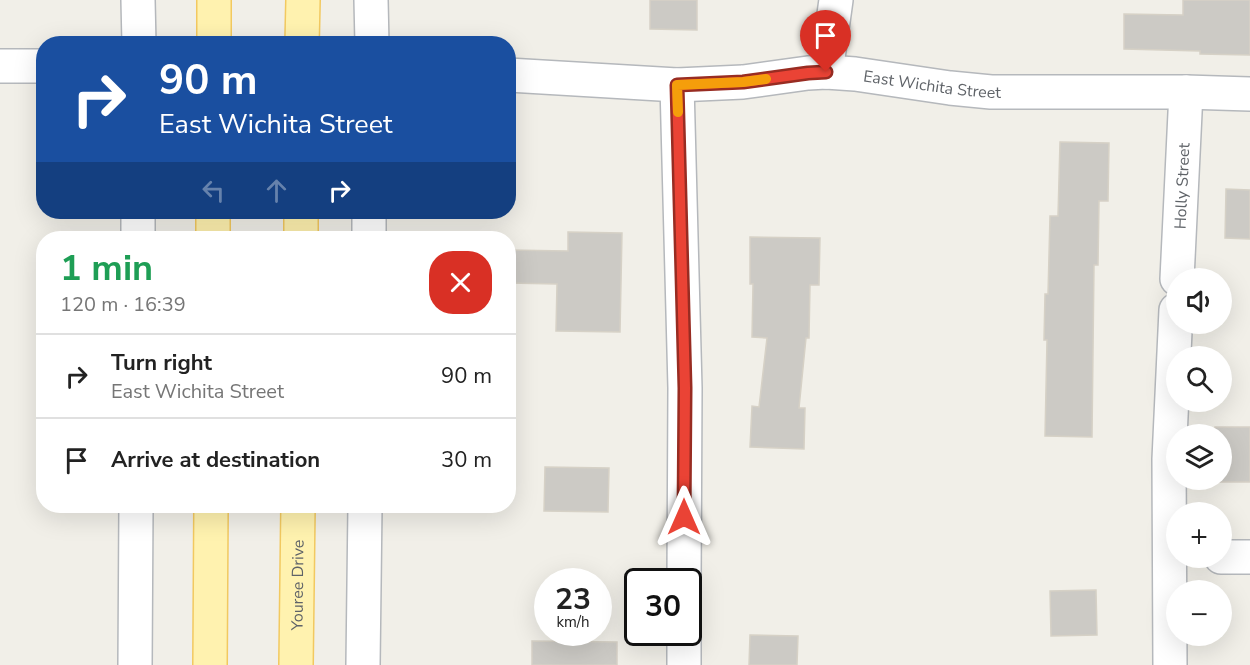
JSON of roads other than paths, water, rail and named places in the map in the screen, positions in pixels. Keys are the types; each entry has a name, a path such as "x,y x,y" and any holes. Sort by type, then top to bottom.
{"main road":[{"path":"213,0 214,36"},
{"path":"302,36 303,0"},
{"path":"210,665 211,513"},
{"name":"Youree Drive","path":"296,665 298,513"}],"street":[{"path":"138,0 139,36"},
{"path":"371,0 372,36"},
{"path":"826,72 836,0"},
{"path":"0,66 36,66"},
{"name":"East Wichita Street","path":"516,75 677,85 743,82 826,72 991,92 1250,94"},
{"path":"677,85 685,388 684,568"},
{"name":"Holly Street","path":"1178,268 1186,92"},
{"path":"1171,502 1169,459 1175,334"},
{"path":"135,665 136,513"},
{"path":"363,665 365,513"},
{"path":"1232,557 1250,557"},
{"path":"1170,665 1173,568"},
{"path":"684,646 684,665"}]}
